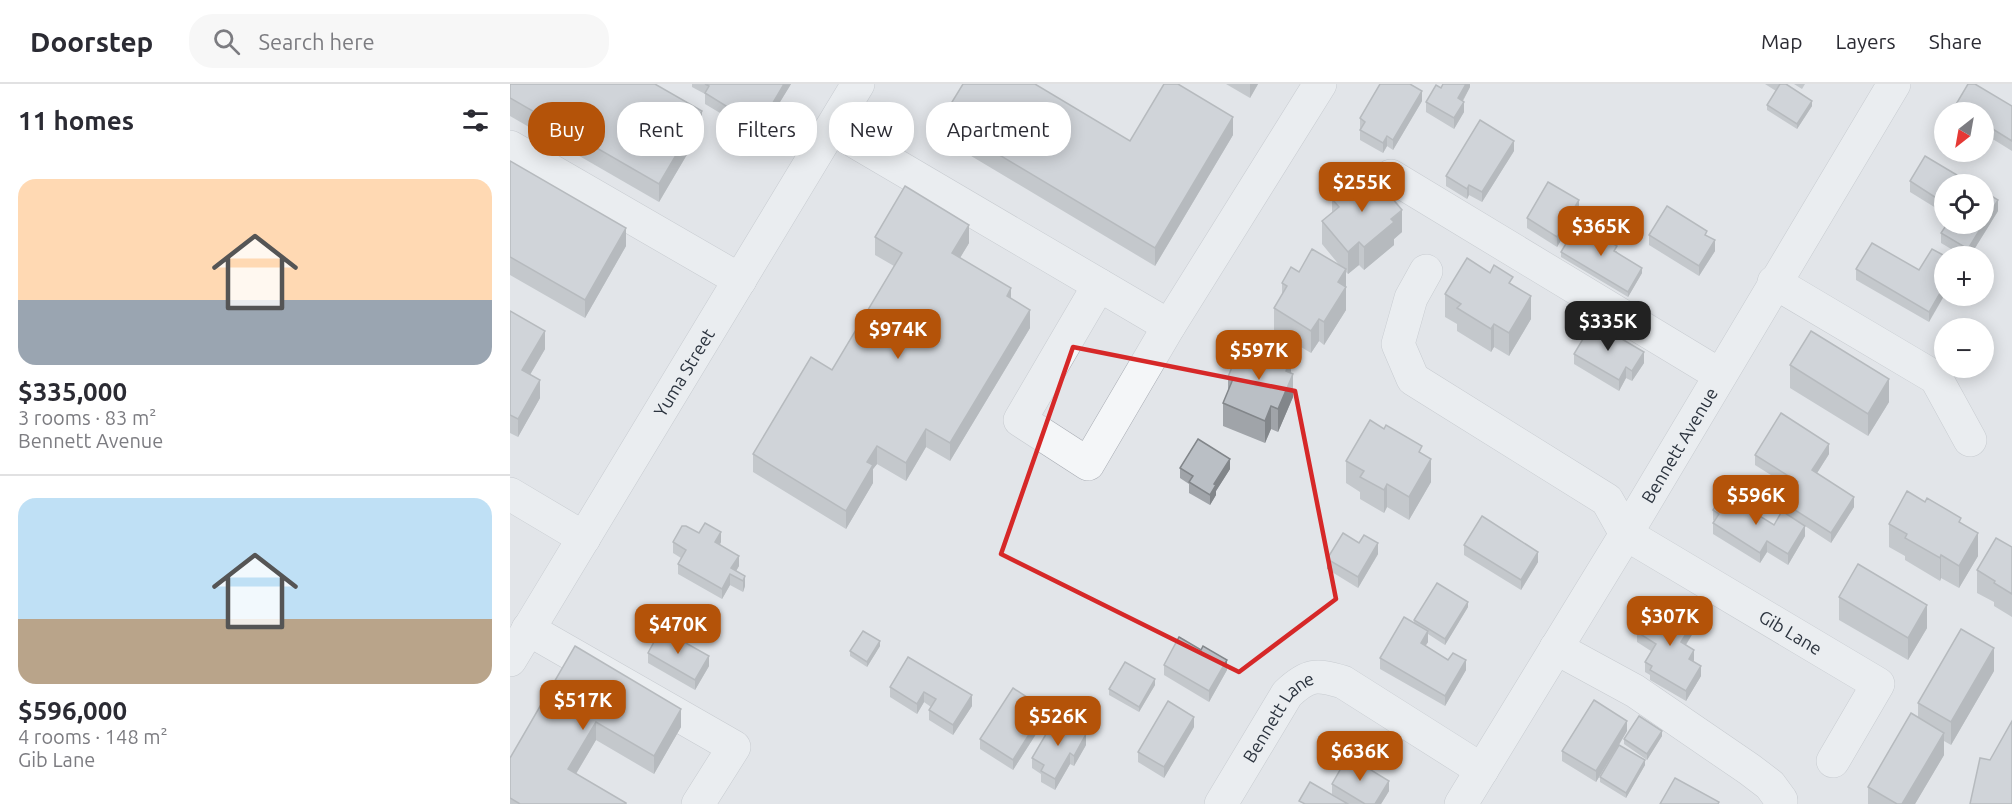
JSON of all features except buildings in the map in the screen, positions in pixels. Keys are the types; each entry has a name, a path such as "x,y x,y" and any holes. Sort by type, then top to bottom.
{"street":[{"name":"Yuma Street","path":"847,102 858,84"},
{"path":"1099,285 1020,420 1088,464 1169,326 1320,84"},
{"name":"Bennett Avenue","path":"1461,804 1626,534 1894,84"},
{"name":"Yuma Street","path":"510,660 829,133"},
{"path":"510,147 740,280"},
{"path":"880,156 1169,326"},
{"path":"1391,176 1719,375"},
{"path":"1426,271 1411,297 1398,344 1413,379 1607,500 1626,534"},
{"path":"1774,282 1936,378 1970,440"},
{"path":"510,494 584,538"},
{"name":"Gib Lane","path":"1626,534 1878,684 1833,761"},
{"path":"528,629 734,747 698,804"},
{"path":"1556,648 1635,690 1749,769 1770,785 1781,800 1781,804"},
{"name":"Bennett Lane","path":"1221,804 1287,694 1301,681 1322,676 1342,682 1482,770"}],"highlighted area":[{"path":"1073,347 1295,391 1336,599 1239,672 1001,554"}]}
